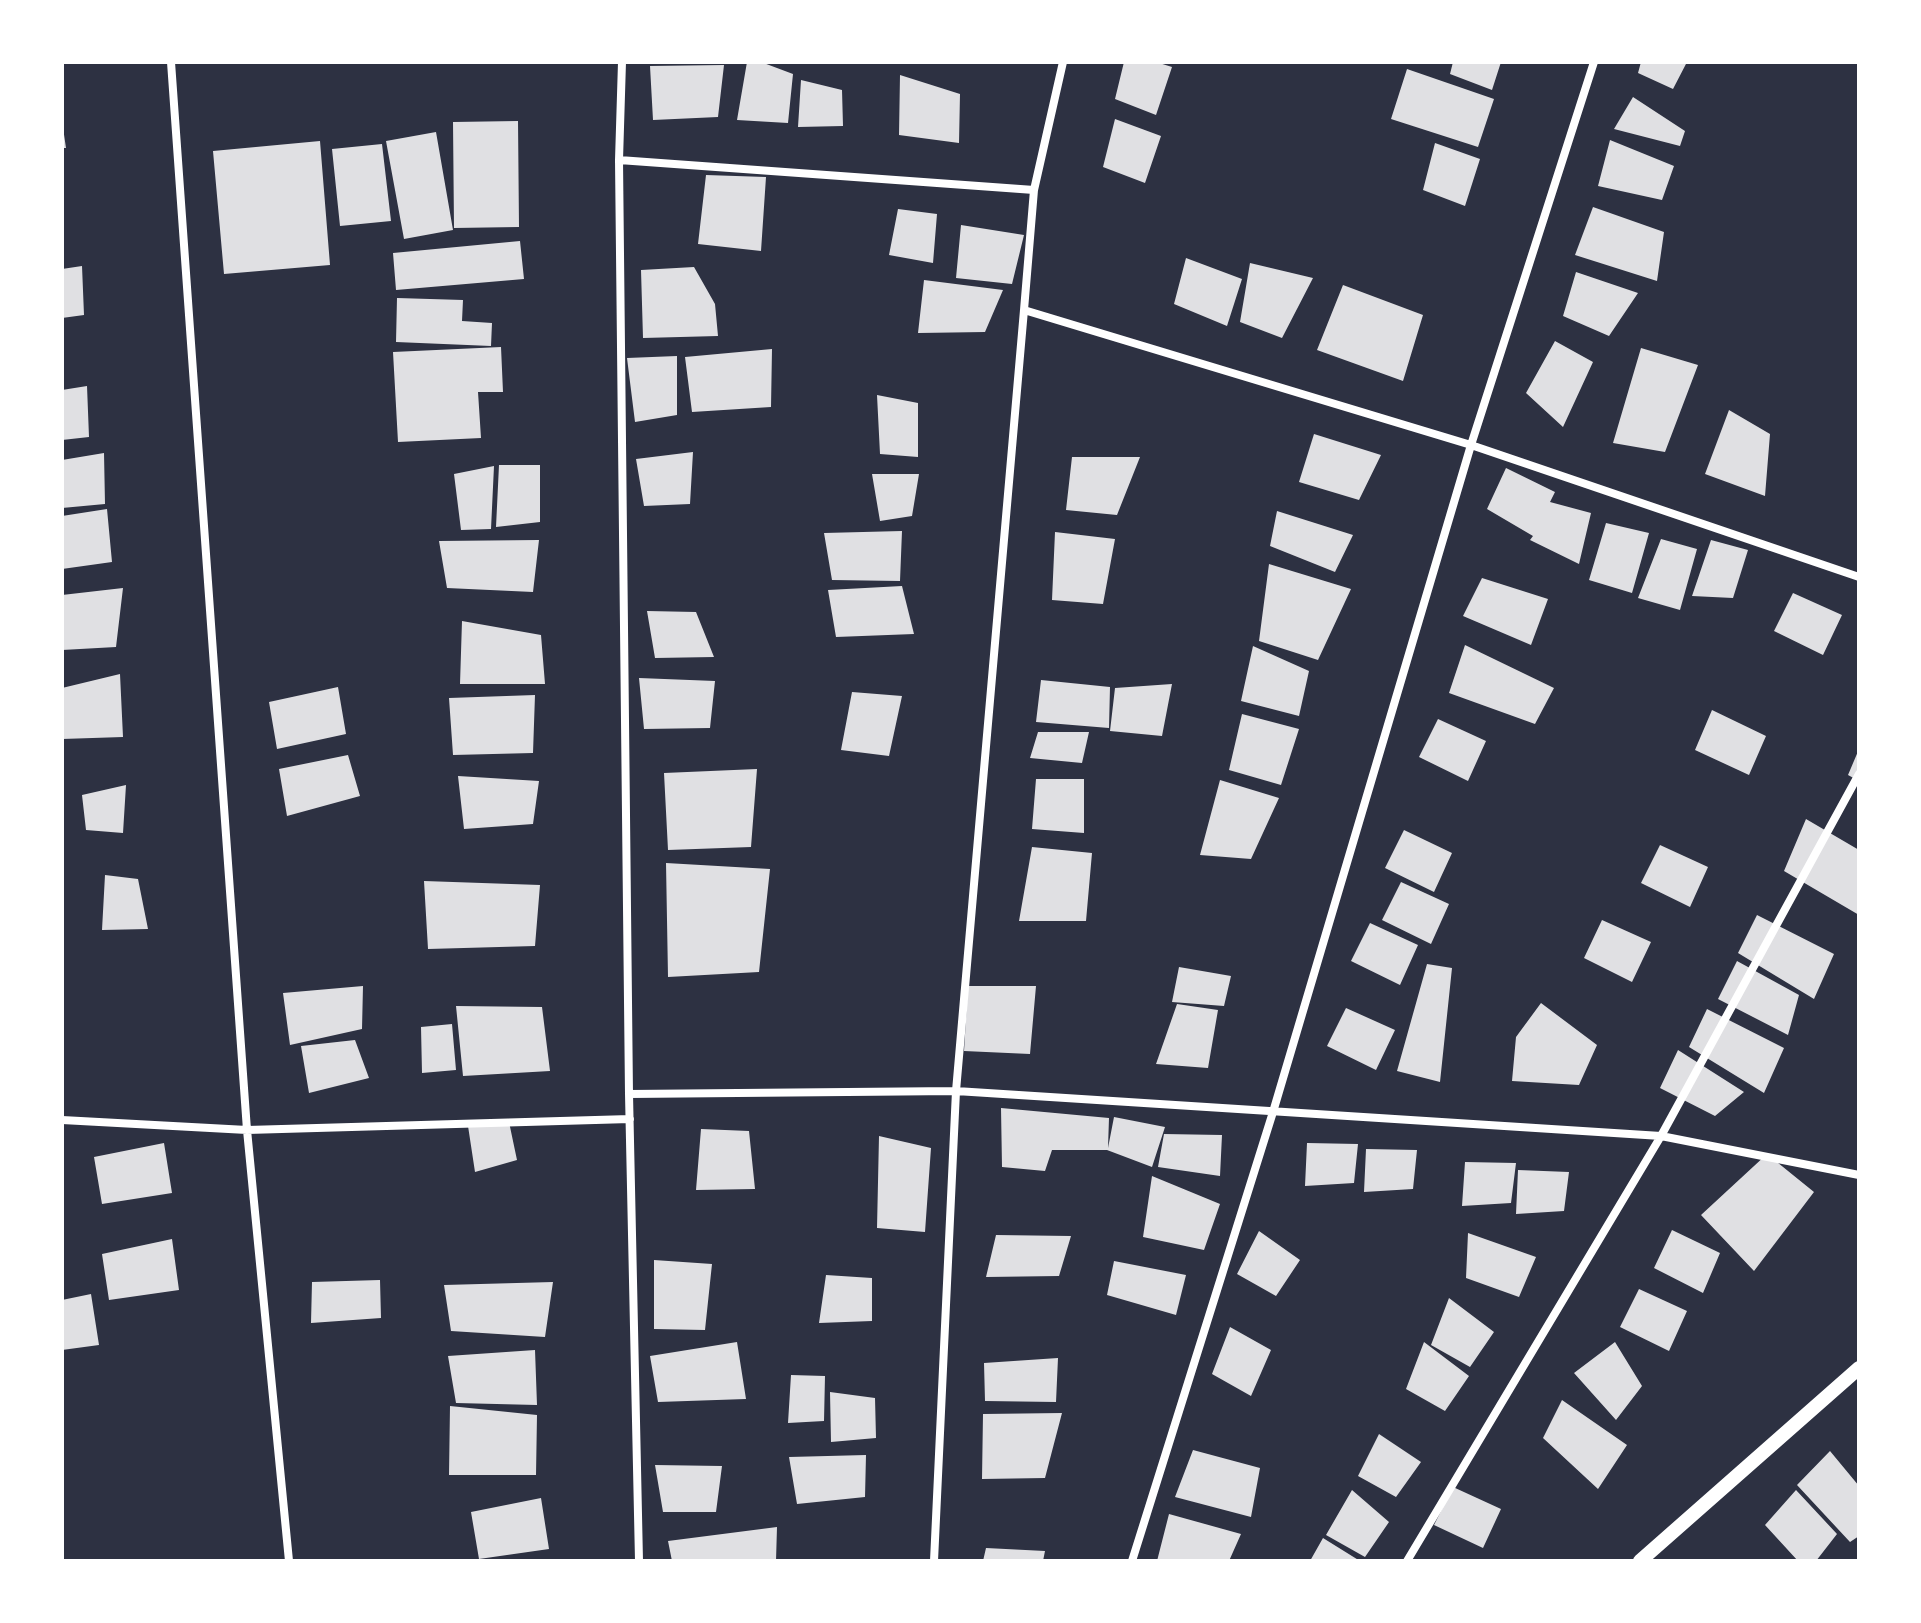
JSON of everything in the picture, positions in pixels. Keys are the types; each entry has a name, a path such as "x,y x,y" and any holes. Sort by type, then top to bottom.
{"street":[{"path":"171,62 247,1130 289,1561"},
{"path":"622,62 619,160 629,1094 639,1561"},
{"path":"934,1561 956,1091 1034,190 1063,62"},
{"path":"1132,1561 1273,1112 1471,445 1594,62"},
{"path":"619,160 1034,190"},
{"path":"1024,310 1471,445 1859,577"},
{"path":"1407,1561 1661,1136 1859,774"},
{"path":"629,1094 956,1091 1661,1136 1859,1175"},
{"path":"62,1120 247,1130 630,1119"},
{"path":"1640,1561 1859,1368"}],"building":[{"path":"747,62 761,62 793,74 788,123 737,120"},
{"path":"1124,62 1156,62 1172,67 1156,115 1115,99"},
{"path":"1453,62 1501,62 1492,90 1450,74"},
{"path":"1641,62 1687,62 1673,89 1638,73"},
{"path":"724,65 718,117 653,120 650,66"},
{"path":"1407,69 1494,99 1478,147 1391,119"},
{"path":"900,75 960,94 959,143 899,135"},
{"path":"801,80 842,90 843,126 798,127"},
{"path":"1633,97 1685,131 1680,146 1614,129"},
{"path":"1115,119 1161,136 1145,183 1103,167"},
{"path":"62,121 66,148 62,148"},
{"path":"518,121 519,227 454,228 453,122"},
{"path":"436,132 453,230 404,239 386,141"},
{"path":"1610,140 1674,166 1662,200 1598,186"},
{"path":"320,141 330,265 224,274 213,151"},
{"path":"1435,143 1480,159 1465,206 1423,190"},
{"path":"382,144 391,221 340,226 332,149"},
{"path":"706,175 766,177 761,251 698,244"},
{"path":"1593,207 1664,232 1657,281 1575,255"},
{"path":"898,209 937,214 933,263 889,255"},
{"path":"961,225 1024,235 1012,284 956,278"},
{"path":"520,241 524,279 396,290 393,253"},
{"path":"1186,258 1242,279 1227,326 1174,304"},
{"path":"1250,263 1313,278 1282,338 1240,322"},
{"path":"82,266 84,315 62,318 62,269"},
{"path":"694,267 715,304 718,336 643,338 641,270"},
{"path":"1576,272 1638,293 1609,336 1563,316"},
{"path":"924,280 1003,290 985,332 918,333"},
{"path":"1343,285 1423,315 1403,381 1317,350"},
{"path":"397,298 463,300 462,321 492,323 491,346 396,342"},
{"path":"1555,341 1593,362 1563,427 1526,393"},
{"path":"501,347 503,392 478,392 481,438 398,442 393,352"},
{"path":"1641,348 1698,365 1665,452 1613,443"},
{"path":"772,349 771,407 692,412 685,357"},
{"path":"677,356 677,415 635,422 627,358"},
{"path":"87,386 89,437 62,440 62,390"},
{"path":"877,395 918,403 918,457 880,454"},
{"path":"1729,410 1770,434 1765,496 1705,474"},
{"path":"1314,434 1381,455 1359,500 1299,482"},
{"path":"693,452 690,504 644,506 636,459"},
{"path":"104,453 105,504 62,508 62,460"},
{"path":"1072,457 1140,457 1117,515 1066,510"},
{"path":"499,465 540,465 540,522 496,527"},
{"path":"494,466 491,529 461,530 454,474"},
{"path":"1506,468 1555,492 1550,502 1591,513 1579,564 1530,540 1533,536 1487,509"},
{"path":"872,474 919,474 912,516 880,521"},
{"path":"107,509 112,562 62,569 62,516"},
{"path":"1277,511 1353,535 1335,572 1270,546"},
{"path":"1606,523 1649,533 1632,593 1589,580"},
{"path":"902,531 900,581 832,580 824,533"},
{"path":"1055,532 1115,539 1103,604 1052,600"},
{"path":"1661,539 1697,549 1680,610 1638,598"},
{"path":"539,540 533,592 447,588 439,541"},
{"path":"1711,540 1748,550 1733,598 1692,596"},
{"path":"1269,564 1351,589 1318,660 1259,641"},
{"path":"1482,578 1548,599 1531,645 1463,616"},
{"path":"902,586 914,634 836,637 828,590"},
{"path":"123,588 116,647 62,650 62,595"},
{"path":"1793,593 1842,615 1823,655 1774,631"},
{"path":"647,611 696,612 714,657 655,658"},
{"path":"462,621 541,635 545,684 460,684"},
{"path":"1465,645 1554,688 1535,724 1449,693"},
{"path":"1253,646 1309,671 1299,716 1241,701"},
{"path":"120,674 123,737 62,739 62,688"},
{"path":"639,678 715,681 710,728 644,729"},
{"path":"1041,680 1110,687 1109,728 1036,722"},
{"path":"1172,684 1162,736 1110,731 1115,688"},
{"path":"338,687 346,734 277,749 269,702"},
{"path":"852,692 902,696 889,756 841,750"},
{"path":"535,695 533,753 453,755 449,698"},
{"path":"1712,710 1766,736 1749,775 1695,750"},
{"path":"1242,714 1299,729 1281,785 1229,770"},
{"path":"1438,719 1486,741 1468,781 1419,757"},
{"path":"1038,732 1089,732 1082,763 1030,758"},
{"path":"1859,749 1859,781 1848,775"},
{"path":"348,755 360,796 287,816 279,769"},
{"path":"757,769 751,847 668,850 664,773"},
{"path":"458,776 539,781 533,824 464,829"},
{"path":"1036,779 1084,779 1084,833 1032,829"},
{"path":"1220,780 1279,798 1251,859 1200,855"},
{"path":"126,785 123,833 86,830 82,795"},
{"path":"1806,819 1859,850 1859,915 1784,871"},
{"path":"1404,830 1452,853 1434,892 1385,868"},
{"path":"1660,845 1708,867 1690,907 1641,883"},
{"path":"1032,847 1092,853 1086,921 1019,921"},
{"path":"666,863 770,869 759,972 668,977"},
{"path":"105,875 138,879 148,929 102,930"},
{"path":"424,881 540,885 535,946 428,949"},
{"path":"1401,882 1449,904 1431,944 1382,920"},
{"path":"1757,915 1834,954 1814,999 1738,953"},
{"path":"1602,920 1651,942 1632,982 1584,958"},
{"path":"1370,923 1418,945 1400,985 1351,961"},
{"path":"1737,961 1799,995 1788,1035 1718,999"},
{"path":"1427,964 1452,968 1440,1082 1397,1071"},
{"path":"1179,967 1231,976 1224,1006 1172,1002"},
{"path":"363,986 362,1029 290,1045 283,993"},
{"path":"968,986 1036,986 1030,1054 964,1051"},
{"path":"1541,1003 1597,1045 1579,1085 1512,1081 1516,1037"},
{"path":"1177,1004 1218,1010 1208,1068 1156,1064"},
{"path":"456,1006 542,1007 550,1071 463,1076"},
{"path":"1346,1008 1395,1030 1376,1070 1327,1046"},
{"path":"1707,1009 1784,1048 1764,1093 1689,1047"},
{"path":"452,1024 456,1070 422,1073 421,1027"},
{"path":"355,1040 369,1078 309,1093 301,1046"},
{"path":"1678,1050 1744,1092 1715,1116 1660,1088"},
{"path":"1001,1108 1109,1118 1108,1148 1114,1117 1165,1127 1152,1167 1107,1150 1052,1150 1045,1171 1002,1167"},
{"path":"509,1122 517,1160 475,1172 468,1126"},
{"path":"701,1129 749,1131 755,1189 696,1190"},
{"path":"1164,1134 1222,1135 1220,1176 1158,1167"},
{"path":"879,1136 931,1148 925,1232 877,1228"},
{"path":"164,1143 172,1193 102,1204 94,1157"},
{"path":"1307,1143 1358,1144 1354,1183 1305,1186"},
{"path":"1366,1149 1417,1150 1413,1189 1364,1192"},
{"path":"1767,1154 1814,1192 1754,1271 1701,1215"},
{"path":"1465,1162 1516,1163 1511,1203 1462,1206"},
{"path":"1518,1170 1569,1172 1564,1211 1516,1214"},
{"path":"1152,1176 1220,1204 1204,1250 1143,1237"},
{"path":"1672,1230 1720,1253 1703,1293 1654,1268"},
{"path":"1259,1231 1300,1260 1276,1296 1237,1274"},
{"path":"1468,1233 1536,1257 1519,1297 1466,1278"},
{"path":"996,1235 1071,1236 1059,1276 986,1277"},
{"path":"172,1239 179,1290 109,1300 102,1254"},
{"path":"654,1260 712,1264 705,1330 654,1329"},
{"path":"1114,1261 1186,1275 1176,1315 1107,1295"},
{"path":"826,1275 872,1278 872,1321 819,1323"},
{"path":"380,1280 381,1318 311,1323 312,1282"},
{"path":"553,1282 545,1337 451,1331 444,1285"},
{"path":"1639,1289 1687,1311 1669,1351 1620,1327"},
{"path":"91,1294 99,1345 62,1350 62,1300"},
{"path":"1449,1298 1494,1332 1470,1367 1431,1345"},
{"path":"1230,1327 1271,1350 1251,1396 1212,1374"},
{"path":"737,1342 746,1399 658,1402 650,1356"},
{"path":"1424,1342 1469,1376 1445,1411 1406,1389"},
{"path":"1615,1342 1642,1386 1616,1420 1574,1373"},
{"path":"535,1350 537,1405 456,1403 448,1356"},
{"path":"1058,1358 1056,1402 985,1401 984,1363"},
{"path":"791,1375 825,1376 824,1421 788,1423"},
{"path":"830,1392 875,1398 876,1438 831,1442"},
{"path":"1562,1400 1627,1445 1598,1489 1543,1438"},
{"path":"450,1406 537,1415 536,1475 449,1475"},
{"path":"1062,1413 1045,1478 982,1479 983,1414"},
{"path":"1379,1434 1421,1462 1396,1497 1358,1476"},
{"path":"1193,1450 1260,1468 1251,1517 1175,1497"},
{"path":"1830,1451 1859,1486 1859,1536 1850,1542 1797,1485"},
{"path":"866,1455 865,1497 797,1504 789,1457"},
{"path":"655,1465 722,1466 716,1512 663,1512"},
{"path":"1453,1487 1501,1509 1483,1548 1434,1525"},
{"path":"1352,1490 1389,1522 1365,1557 1326,1535"},
{"path":"1796,1490 1837,1534 1816,1561 1798,1561 1765,1525"},
{"path":"541,1498 549,1549 479,1559 471,1512"},
{"path":"1169,1514 1241,1534 1229,1561 1157,1561"},
{"path":"777,1527 776,1561 672,1561 668,1541"},
{"path":"1323,1538 1360,1561 1310,1561"},
{"path":"986,1548 1045,1551 1043,1561 983,1561"}]}
